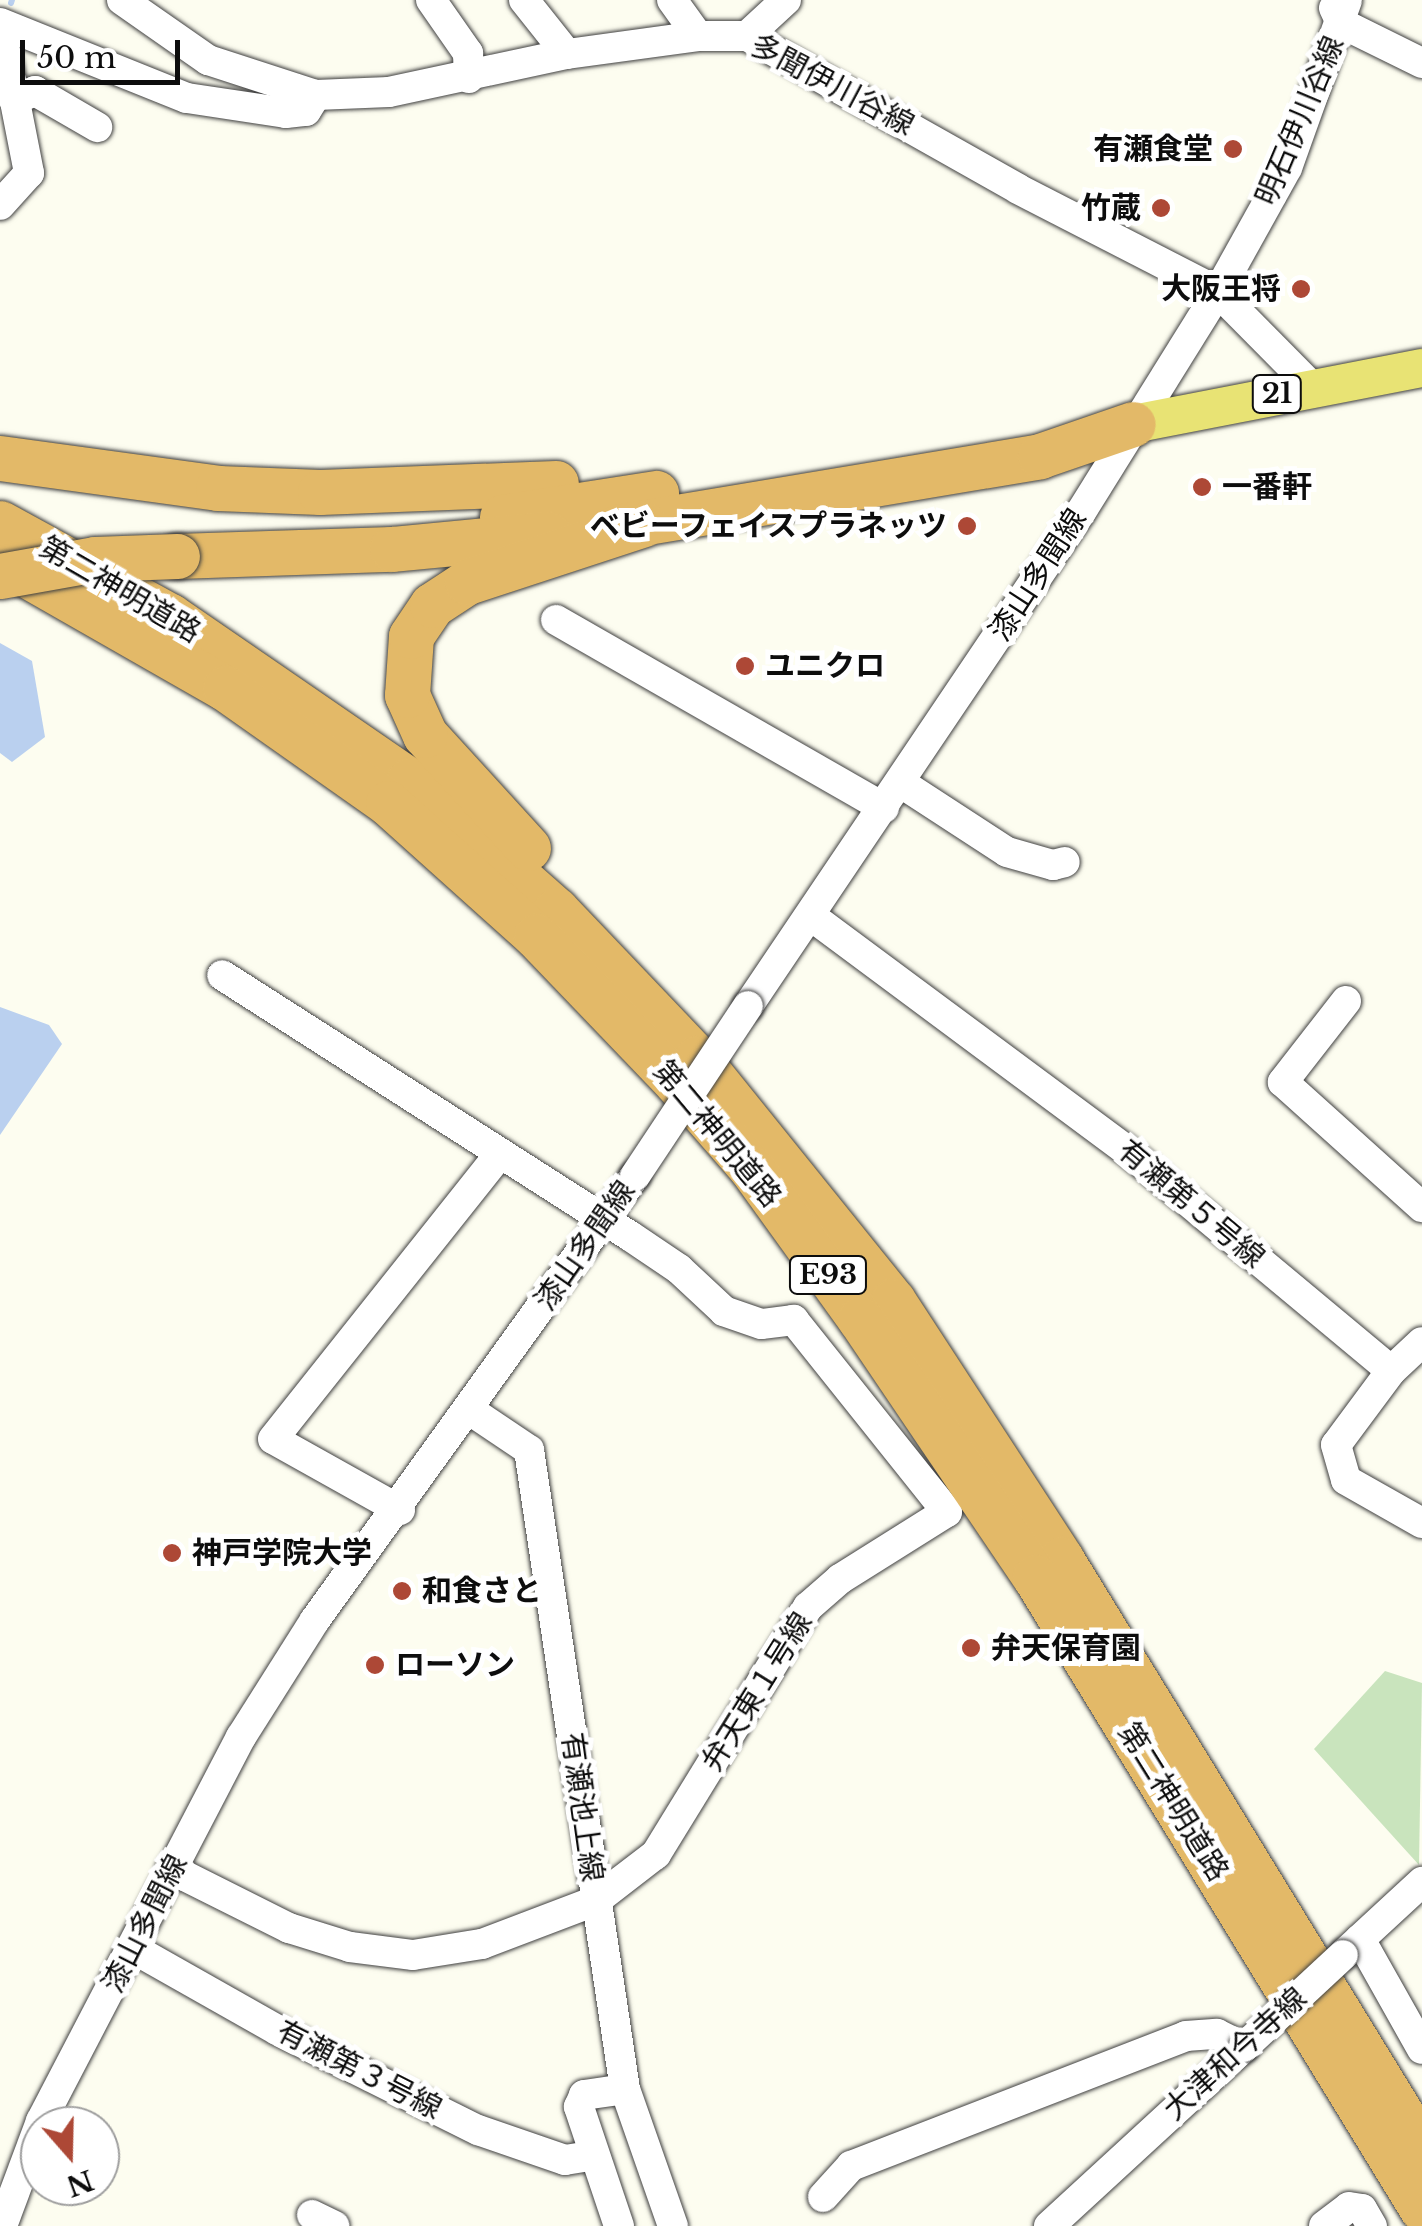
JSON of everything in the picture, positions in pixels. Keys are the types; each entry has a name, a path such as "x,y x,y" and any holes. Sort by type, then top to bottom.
{"highway":[{"path":"0,559 176,546 392,549 1040,456 1133,424"},
{"path":"0,458 218,488 320,492 554,483 638,511"},
{"path":"638,511 447,593 411,636 407,695 439,754 615,940 782,1140 892,1301"},
{"name":"第二神明道路","path":"0,523 246,663 409,780 487,846 698,1058 892,1301 1072,1576 1422,2148"},
{"path":"0,576 176,546"},
{"name":"第二神明道路","path":"0,559 225,688 388,803 536,936 751,1168 849,1304 1034,1576 1422,2208"}],"main road":[{"name":"21","path":"1133,424 1422,368"}],"street":[{"name":"多聞伊川谷線","path":"122,0 208,60 316,96 469,78 567,54 698,36 747,36 1018,190 1218,292 1312,387"},
{"path":"431,0 468,53 469,78"},
{"path":"524,0 567,54"},
{"path":"672,0 698,36"},
{"path":"747,36 786,0"},
{"path":"1339,8 1422,63"},
{"name":"明石伊川谷線","path":"1218,292 1288,168 1339,8"},
{"path":"0,205 28,173 14,100 1,61 0,24 203,102 286,113 306,111 316,96"},
{"path":"14,100 35,91 96,128"},
{"name":"漆山多聞線","path":"2,2226 41,2122 241,1737 305,1636 470,1411 812,916 1218,292"},
{"path":"556,620 1006,852 1052,866 1065,862"},
{"name":"有瀬第５号線","path":"812,916 1125,1149 1391,1371"},
{"path":"222,975 499,1155 604,1218"},
{"path":"1346,1000 1283,1082 1422,1208"},
{"path":"400,1510 274,1439 499,1155"},
{"name":"弁天東１号線","path":"171,1869 289,1928 350,1948 413,1954 482,1944 595,1901 656,1854 808,1607 840,1579 947,1512 794,1320 761,1324 724,1311 679,1269 604,1218"},
{"path":"1422,1342 1391,1371 1336,1445 1346,1480 1422,1523"},
{"name":"有瀬池上線","path":"470,1411 529,1450 625,2089 673,2226"},
{"name":"大津和今寺線","path":"1049,2226 1422,1882"},
{"path":"1352,1947 1422,2049"},
{"name":"有瀬第３号線","path":"134,1949 277,2030 478,2130 565,2160 595,2155"},
{"path":"823,2196 850,2166 1186,2036 1217,2034 1244,2048"},
{"path":"619,2226 579,2107 584,2095 625,2089"},
{"path":"1324,2226 1348,2207 1362,2209 1372,2226"}],"green space":[{"path":"1385,1671 1422,1683 1419,1865 1314,1749"}],"water":[{"path":"0,643 32,661 45,737 12,762 0,753"},
{"path":"0,1007 49,1025 62,1044 0,1135"}],"place":[{"name":"有瀬食堂","path":"1233,149"},
{"name":"竹蔵","path":"1161,208"},
{"name":"大阪王将","path":"1301,289"},
{"name":"一番軒","path":"1202,487"},
{"name":"ベビーフェイスプラネッツ","path":"967,526"},
{"name":"ユニクロ","path":"745,666"},
{"name":"神戸学院大学","path":"172,1553"},
{"name":"和食さと","path":"402,1591"},
{"name":"弁天保育園","path":"971,1648"},
{"name":"ローソン","path":"375,1665"}]}
